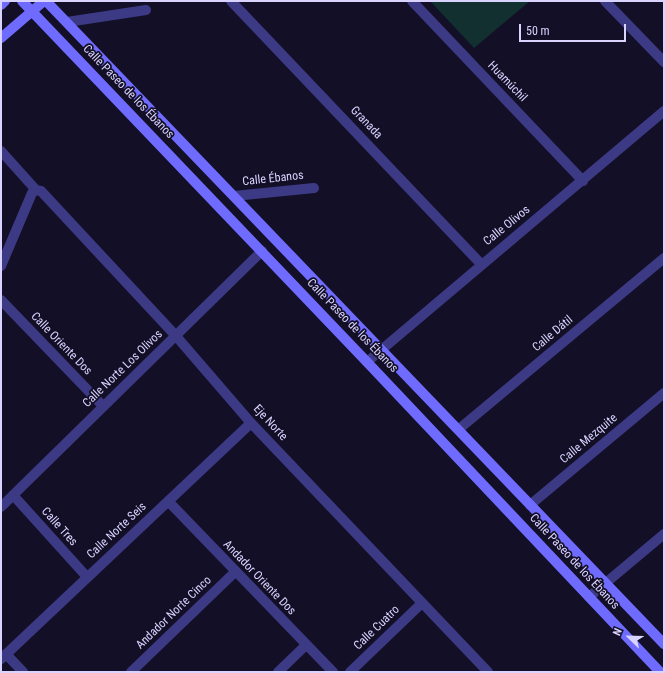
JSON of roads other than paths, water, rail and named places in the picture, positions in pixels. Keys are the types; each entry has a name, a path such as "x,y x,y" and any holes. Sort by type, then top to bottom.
{"main road":[{"path":"1,4 5,1"},
{"name":"Calle Paseo de los Ébanos","path":"22,1 368,362 660,672"},
{"path":"1,38 45,1"},
{"name":"Calle Paseo de los Ébanos","path":"45,1 67,22 664,644"},
{"path":"200,186 214,175"}],"street":[{"name":"Granada","path":"231,1 481,264"},
{"name":"Huamúchil","path":"412,1 583,181"},
{"path":"605,1 664,62"},
{"path":"67,22 146,10"},
{"name":"Calle Olivos","path":"368,362 481,264 583,181 664,111"},
{"name":"Eje Norte","path":"1,151 36,190 41,191 176,336 251,423 488,672"},
{"name":"Calle Ébanos","path":"234,196 314,188"},
{"path":"1,266 32,193 36,190"},
{"name":"Calle Norte Los Olivos","path":"1,507 262,251"},
{"name":"Calle Dátil","path":"458,429 664,258"},
{"name":"Calle Oriente Dos","path":"1,300 103,406"},
{"name":"Calle Mezquite","path":"530,505 664,393"},
{"name":"Calle Norte Seis","path":"3,657 87,576 251,423"},
{"name":"Calle Tres","path":"12,495 87,576"},
{"name":"Andador Oriente Dos","path":"168,501 333,672"},
{"path":"589,597 664,534"},
{"name":"Andador Norte Cinco","path":"131,672 235,572"},
{"name":"Calle Cuatro","path":"350,672 422,603"},
{"path":"278,672 306,645"},
{"path":"3,657 23,672"}]}
